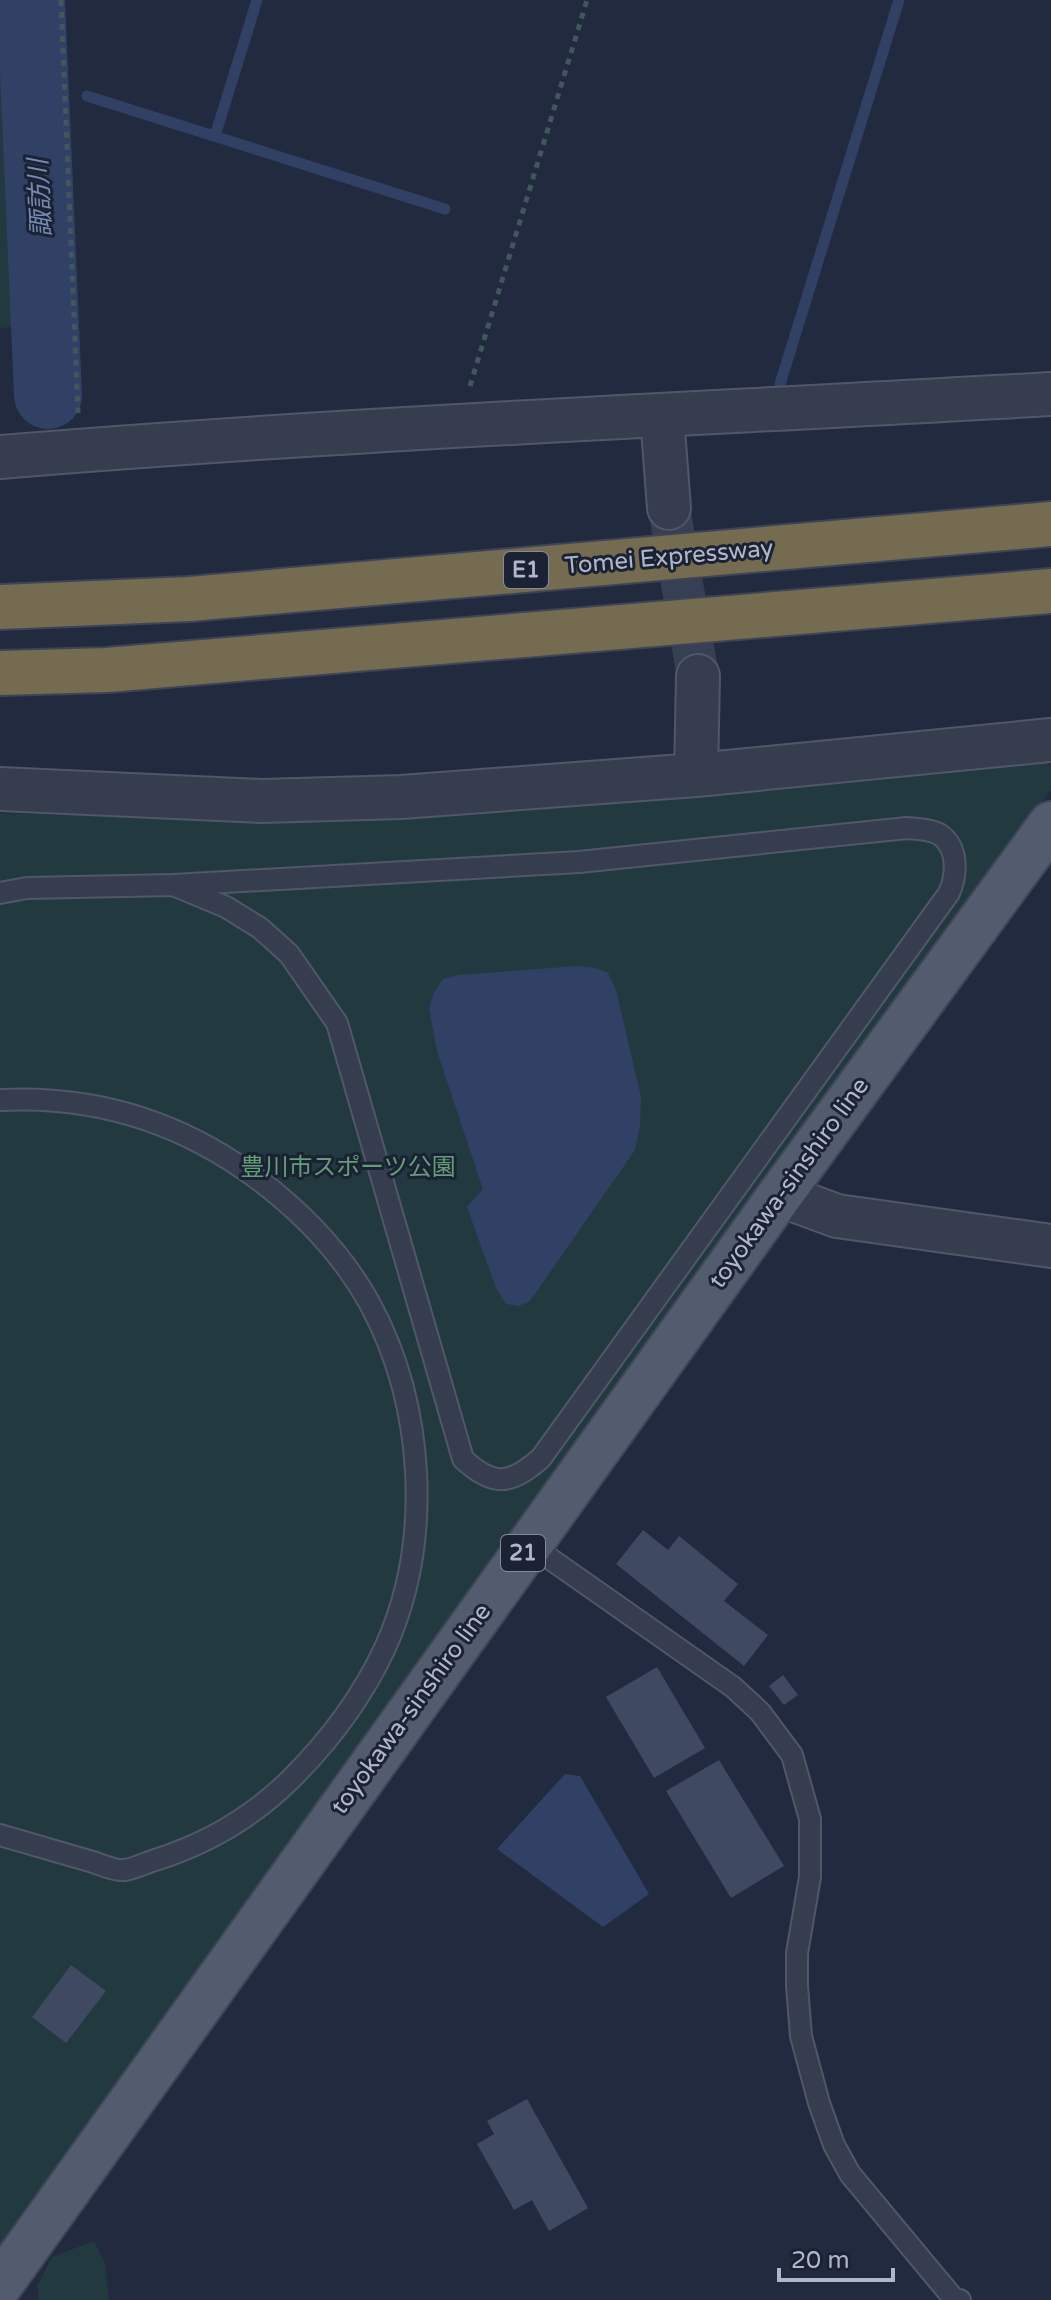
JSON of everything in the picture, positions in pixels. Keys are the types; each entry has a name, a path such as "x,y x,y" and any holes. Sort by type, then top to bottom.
{"highway":[{"path":"920,535 1051,510"},
{"name":"Tomei Expressway","path":"0,607 190,599 1051,524"},
{"path":"0,673 107,670 1051,591"}],"main road":[{"name":"toyokawa-sinshiro line","path":"0,2285 780,1195 1051,824"}],"street":[{"path":"0,457 459,424 1051,394"},
{"path":"662,416 669,508"},
{"path":"696,775 698,676"},
{"path":"0,789 262,801 401,797 696,775 1051,740"},
{"path":"780,1195 837,1216 1051,1246"}],"lane":[{"path":"0,893 27,888 173,885 579,862 907,828 939,834 949,846 954,859 955,878 949,893 541,1458 525,1473 508,1480 492,1479 476,1471 463,1459 337,1023 289,954 260,928 226,907 173,885"},
{"path":"0,1100 44,1099 78,1103 148,1119 218,1151 309,1221 370,1304 386,1338 405,1397 416,1467 414,1537 400,1606 387,1644 372,1675 330,1737 284,1786 208,1840 122,1871 0,1835"},
{"path":"529,1544 733,1687 760,1712 792,1755 810,1819 810,1877 797,1953 797,1986 801,2036 812,2082 834,2145 850,2174 954,2299 960,2300"}],"path":[{"path":"61,0 79,450"},
{"path":"459,424 587,0"}],"green space":[{"path":"0,0 17,0 34,325 0,328"},
{"name":"豊川市スポーツ公園","path":"1051,765 1051,790 0,2245 0,813 280,819 390,817"},
{"path":"94,2241 105,2263 109,2300 39,2300 37,2286 52,2257"}],"water":[{"path":"578,966 608,973 616,990 641,1097 635,1150 530,1301 519,1306 506,1304 496,1288 467,1207 483,1189 437,1051 429,1008 443,979 459,975"},
{"path":"565,1774 580,1776 649,1894 603,1927 497,1849"}],"building":[{"path":"643,1530 668,1550 679,1536 738,1584 724,1601 768,1635 744,1666 616,1564"},
{"path":"657,1667 705,1748 654,1778 606,1697"},
{"path":"783,1675 798,1695 784,1705 769,1686"},
{"path":"719,1760 784,1866 731,1898 666,1791"},
{"path":"71,1965 106,1991 66,2043 32,2017"},
{"path":"527,2099 588,2208 549,2231 532,2200 514,2210 477,2144 494,2134 487,2121"}],"waterway":[{"name":"諏訪川","path":"31,0 48,395"},
{"path":"215,136 257,0"},
{"path":"780,384 899,0"},
{"path":"87,96 445,209"}],"tunnel":[{"path":"669,508 698,676"}]}
